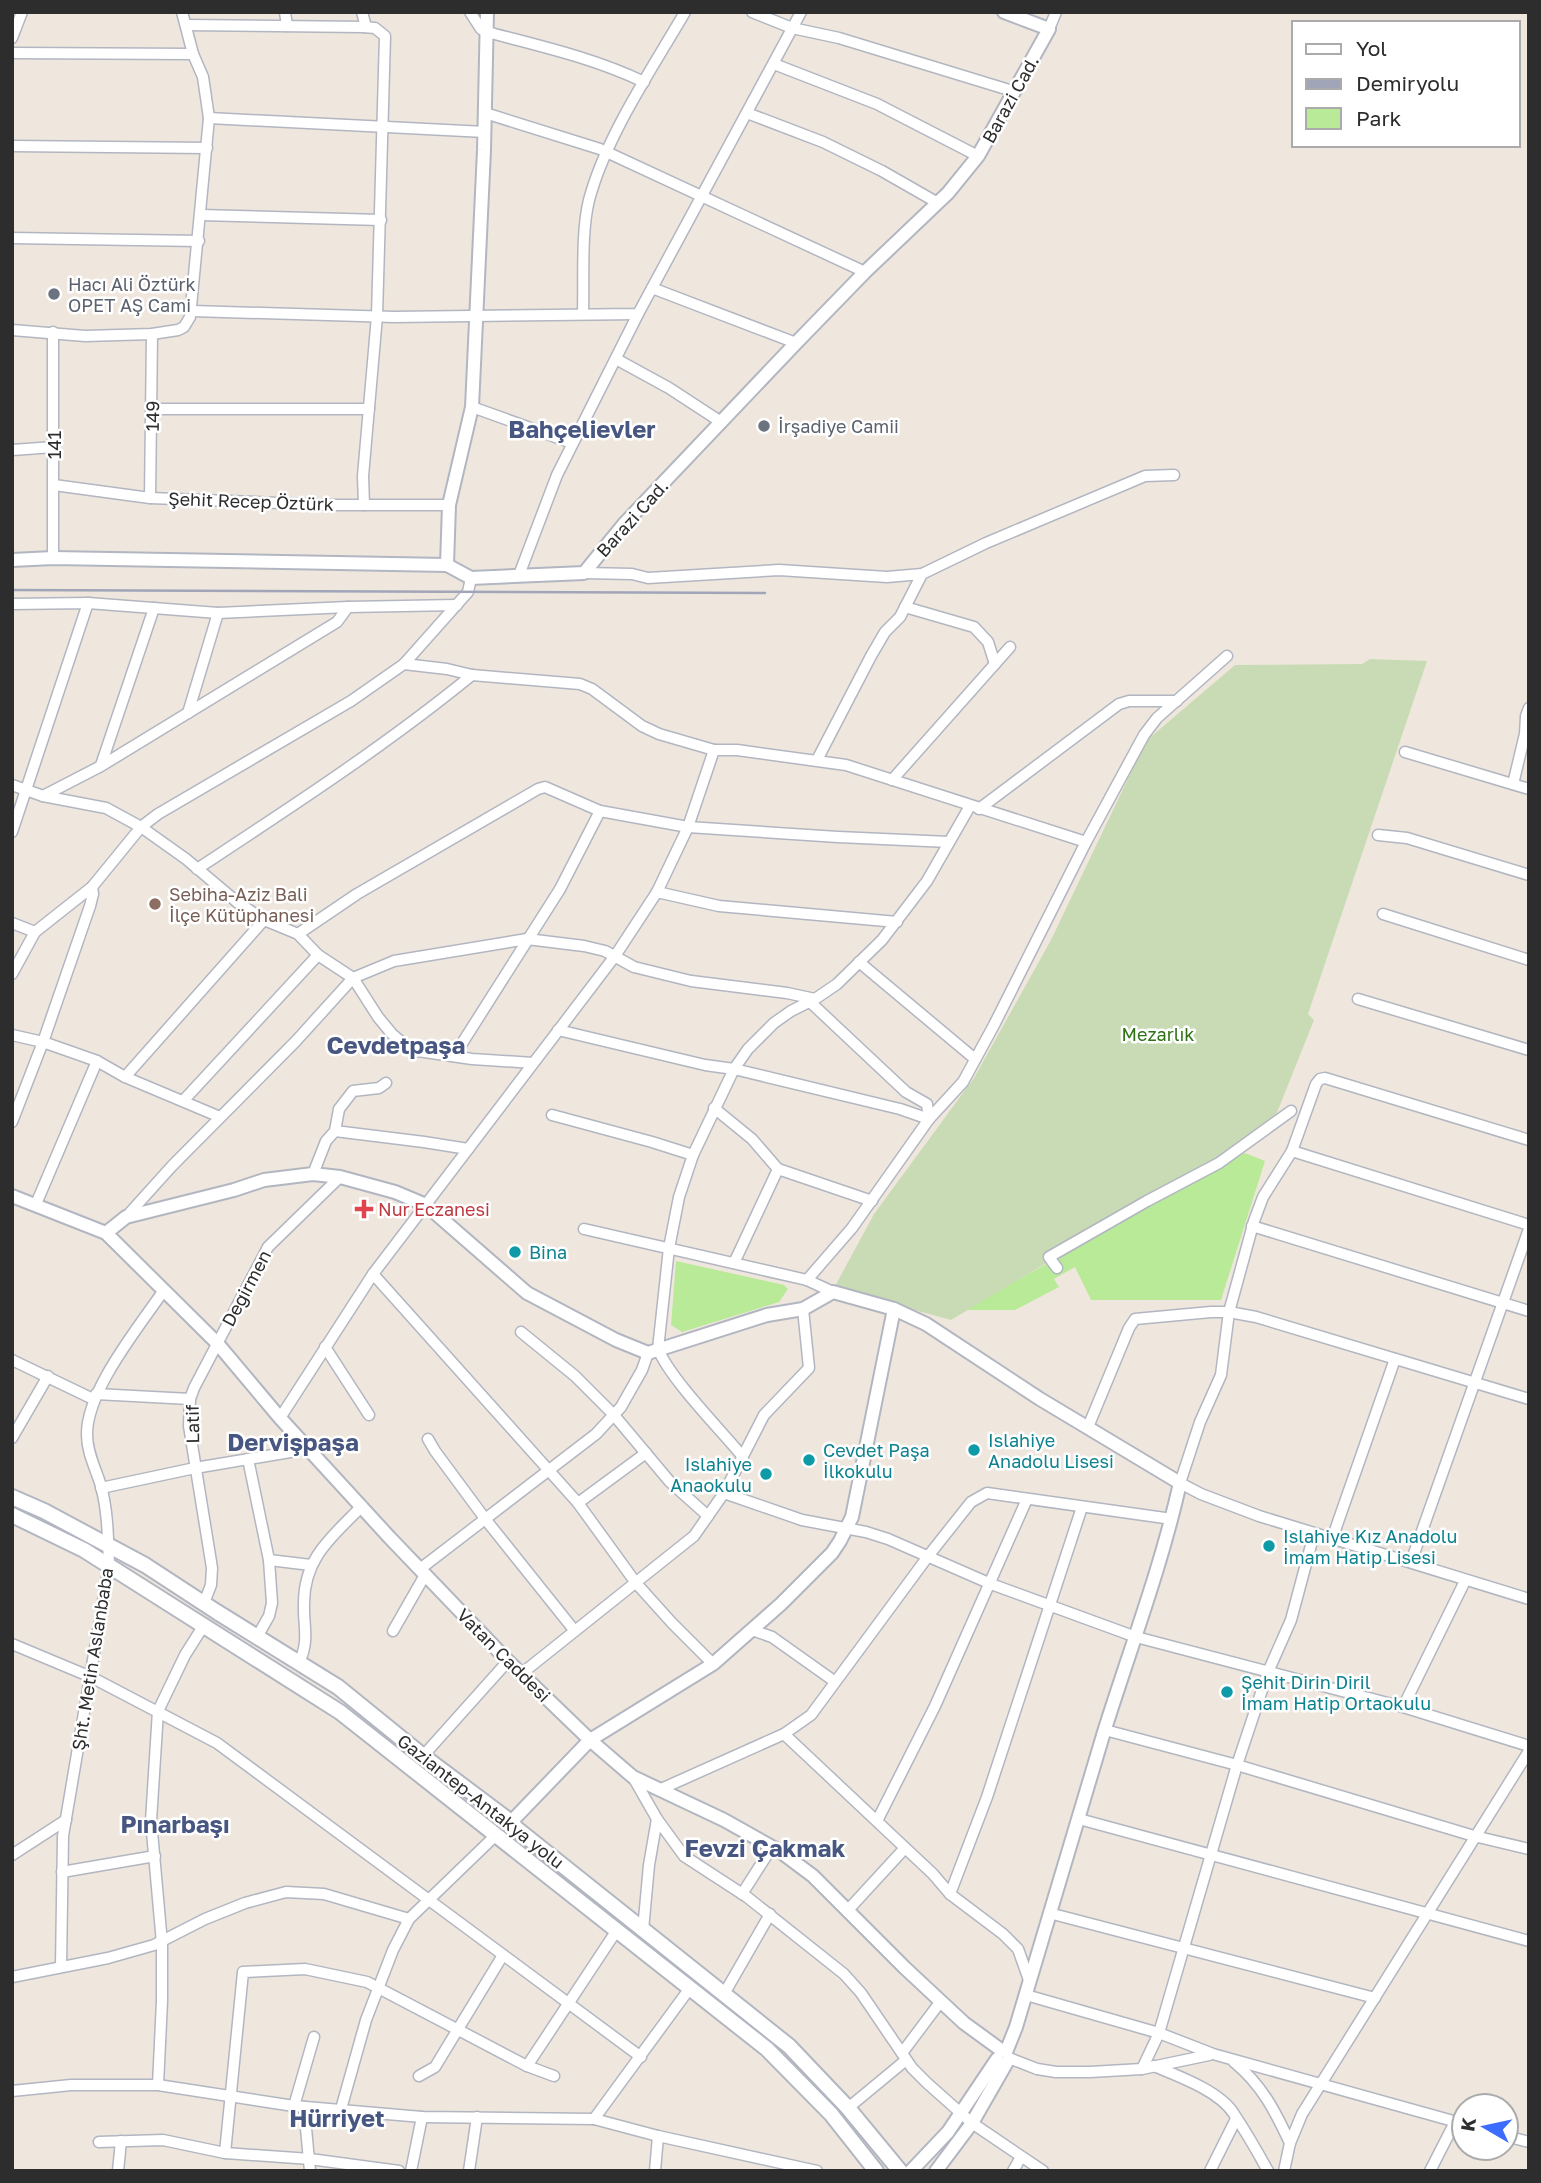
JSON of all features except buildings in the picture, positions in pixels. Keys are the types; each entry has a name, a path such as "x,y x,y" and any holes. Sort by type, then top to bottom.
{"main road":[{"name":"Gaziantep-Antakya yolu","path":"12,1497 145,1565 338,1687 423,1756 511,1822 789,2046 848,2108 900,2171"},
{"name":"Gaziantep-Antakya yolu","path":"12,1514 84,1550 340,1712 767,2049 831,2115 876,2171"}],"street":[{"path":"12,37 22,12"},
{"path":"12,330 85,336 169,333 184,327 192,311 209,118 203,77 193,54 182,12"},
{"path":"285,12 287,26"},
{"path":"362,12 366,27"},
{"path":"471,12 481,29 487,32 581,57 615,68 644,82"},
{"path":"447,565 449,505 472,407 485,132 487,12"},
{"path":"583,313 587,213 606,153 685,12"},
{"path":"752,12 792,28 839,38 1014,93"},
{"path":"519,575 572,443 638,314 802,12"},
{"path":"1004,12 1049,29 1056,12"},
{"path":"186,25 366,27 375,28 385,36 377,316 363,477 364,505"},
{"name":"Barazi Cad.","path":"471,578 584,573 624,524 796,342 865,272 938,204 978,156 1049,29"},
{"path":"12,53 193,54"},
{"path":"774,64 877,104 978,156"},
{"path":"485,113 606,153 865,272"},
{"path":"747,113 824,142 882,171 938,204"},
{"path":"209,118 485,132"},
{"path":"12,146 206,148"},
{"path":"201,215 381,220"},
{"path":"12,238 199,241"},
{"path":"652,288 796,342"},
{"path":"192,311 377,316 638,314"},
{"name":"141","path":"53,332 53,558"},
{"name":"149","path":"150,498 152,334"},
{"path":"616,359 669,388 721,422"},
{"path":"472,407 572,443"},
{"path":"152,409 369,409"},
{"path":"12,450 54,447"},
{"path":"584,573 632,574 648,578 779,570 887,577 922,574 986,543 1145,476 1174,475"},
{"name":"Şehit Recep Öztürk","path":"54,485 150,498 449,505"},
{"path":"12,560 53,558 447,565 471,578 468,592 404,664 351,701 158,814 141,827 92,887 35,932 12,974"},
{"path":"817,760 871,656 905,607 922,574"},
{"path":"12,604 88,603 218,613 348,607 457,606"},
{"path":"12,832 88,603"},
{"path":"43,796 101,766 337,622 348,607"},
{"path":"905,607 974,627 988,642 995,664"},
{"path":"101,766 154,608"},
{"path":"188,713 218,613"},
{"path":"892,780 1010,647"},
{"path":"807,1280 852,1228 929,1119 963,1082 1144,735 1157,718 1227,656"},
{"path":"404,664 472,675 580,684 592,689 651,731 714,750 737,750 817,760 864,769 974,808 1086,842"},
{"path":"197,869 314,792 472,675"},
{"path":"393,1630 423,1572 548,1469 596,1434 621,1407 632,1389 653,1351 679,1197 693,1155 734,1069 748,1049 774,1023 837,984 897,922 974,808 1119,704 1129,701 1177,701"},
{"path":"1513,784 1529,708"},
{"path":"280,1418 292,1404 325,1347 373,1274 615,956 657,892 688,827 714,750"},
{"path":"1405,752 1529,789"},
{"path":"12,785 43,796 106,808 141,827 237,902 264,920 298,934 318,955 353,978 378,1017 401,1043 411,1050 533,1063"},
{"path":"298,934 357,894 538,789 550,789 600,811 688,827 949,842"},
{"path":"454,1056 560,888 600,811"},
{"path":"1378,835 1407,838 1529,875"},
{"path":"12,1122 43,1042 93,894 92,887"},
{"path":"657,892 719,906 897,922"},
{"path":"1383,914 1529,960"},
{"path":"125,1077 264,920"},
{"path":"12,923 35,932"},
{"path":"106,1233 126,1217 353,978 394,961 527,939 584,946 615,956 634,967 691,981 787,993 812,1000 906,1091 927,1104 929,1119"},
{"path":"183,1101 318,955"},
{"path":"859,962 975,1059"},
{"path":"1358,999 1529,1051"},
{"path":"558,1030 705,1065 734,1069 900,1109 929,1119"},
{"path":"12,1035 43,1042 97,1061 125,1077 220,1117"},
{"path":"36,1204 97,1061"},
{"path":"936,2171 972,2123 1004,2056 1026,1995 1105,1730 1172,1519 1180,1483 1200,1422 1221,1376 1229,1312 1252,1226 1263,1197 1292,1151 1316,1084 1325,1078 1529,1140"},
{"path":"313,1174 326,1142 335,1131 340,1110 353,1091 379,1088 386,1083"},
{"path":"714,1108 752,1139 778,1169 872,1201"},
{"path":"1057,1268 1049,1257 1219,1163 1291,1111"},
{"path":"552,1115 693,1155"},
{"path":"335,1131 468,1149"},
{"path":"1292,1151 1529,1227 1411,1562"},
{"path":"734,1263 778,1169"},
{"path":"126,1217 264,1180 313,1174 340,1177 395,1192 426,1205 527,1293 616,1340 653,1351 743,1457"},
{"name":"Değirmen","path":"217,1343 268,1247 340,1177"},
{"name":"Vatan Caddesi","path":"12,1196 106,1233 217,1343 280,1418 423,1572 508,1661 590,1740 633,1777 724,1820 772,1847 813,1876 940,2001 1004,2056"},
{"path":"1252,1226 1529,1311"},
{"path":"584,1229 807,1280 833,1292 894,1309 926,1324 1180,1483 1223,1503 1314,1534 1529,1599"},
{"path":"373,1274 579,1503 636,1583 713,1664"},
{"name":"Şht. Metin Aslanbaba","path":"61,1966 62,1872 66,1820 109,1566 108,1530 101,1488 88,1447 87,1422 94,1396 164,1290"},
{"path":"653,1351 767,1315 803,1309 833,1292"},
{"path":"521,1674 694,1536 724,1493 764,1415 808,1368 803,1309"},
{"path":"511,1822 590,1740 713,1664 832,1553 846,1530 855,1504 894,1309"},
{"path":"1088,1427 1129,1328 1139,1317 1229,1312 1279,1322 1529,1399"},
{"path":"521,1332 575,1376 613,1414 670,1482 708,1516"},
{"name":"Latif","path":"205,1604 211,1585 212,1568 189,1426 190,1399 217,1343"},
{"path":"325,1347 369,1415"},
{"path":"1332,1539 1395,1359"},
{"path":"12,1360 94,1396 190,1399"},
{"path":"12,1438 47,1376"},
{"path":"428,1439 485,1520 574,1630"},
{"path":"101,1488 195,1468 308,1449"},
{"path":"579,1503 646,1453"},
{"path":"248,1459 269,1560 271,1607 257,1637"},
{"path":"724,1493 802,1520 888,1539 991,1584 1136,1637 1403,1707 1529,1749 1302,2114 1290,2143 1284,2171"},
{"path":"661,1789 784,1734 811,1715 929,1555 971,1502 981,1494 1172,1519"},
{"path":"877,1822 935,1706 1027,1499"},
{"path":"299,1663 306,1640 304,1593 311,1565 318,1551 362,1506"},
{"path":"950,1894 987,1797 1082,1507"},
{"path":"1142,2069 1159,2034 1237,1766 1268,1672 1291,1620 1314,1534"},
{"path":"269,1560 311,1565"},
{"path":"1403,1707 1465,1581"},
{"path":"158,2085 162,1943 151,1821 158,1711 185,1656 204,1625"},
{"path":"752,1630 772,1637 834,1681"},
{"path":"13,1647 91,1676 217,1743 641,2057"},
{"path":"423,1756 508,1661"},
{"path":"1105,1730 1474,1836 1529,1849"},
{"path":"784,1734 933,1874 950,1894 1003,1934 1018,1949 1029,1980"},
{"path":"633,1777 657,1819 684,1856 770,1914 844,1974 861,1993 926,2083 972,2123 1043,2171"},
{"path":"643,1930 650,1857 657,1819"},
{"path":"1079,1819 1529,1941"},
{"path":"12,1855 66,1820"},
{"path":"341,2109 378,1986 409,1919 496,1835"},
{"path":"742,1894 772,1847"},
{"path":"848,1910 905,1848"},
{"path":"62,1872 155,1856"},
{"path":"12,1977 108,1958 162,1943 205,1919 245,1903 286,1892 324,1894 409,1919"},
{"path":"1049,1913 1375,1998"},
{"path":"724,1994 770,1914"},
{"path":"527,2066 617,1930"},
{"path":"419,2077 435,2067 503,1955"},
{"path":"225,2153 243,1972 305,1969 367,1982 527,2066 554,2076"},
{"path":"594,2119 690,1988"},
{"path":"1026,1995 1321,2086 1450,2120"},
{"path":"848,2108 904,2056 940,2001"},
{"path":"310,2171 299,2107 314,2037"},
{"path":"1004,2056 1037,2069 1056,2072 1142,2069 1213,2054"},
{"path":"911,2171 930,2152 1004,2056"},
{"path":"1231,2059 1263,2090 1290,2143"},
{"path":"1154,2066 1188,2080 1224,2103 1237,2119 1268,2171"},
{"path":"12,2091 71,2085 158,2085 299,2107 422,2117 594,2119 817,2171"},
{"path":"411,2171 422,2117"},
{"path":"468,2171 477,2117"},
{"path":"1210,2171 1237,2119"},
{"path":"655,2171 658,2136"},
{"path":"1430,2171 1450,2139"},
{"path":"99,2142 163,2140 225,2153 310,2159 399,2171"},
{"path":"118,2171 121,2141"},
{"path":"1013,2171 1021,2157"}],"green space":[{"name":"Mezarlık","path":"1370,659 1427,661 1308,1014 1314,1020 1270,1130 951,1320 834,1288 874,1214 974,1078 1051,940 1146,741 1235,665 1362,664"},
{"path":"1245,1153 1265,1161 1221,1300 1091,1300 1075,1267 1054,1279 1059,1287 1015,1310 964,1310"},
{"path":"676,1261 784,1285 788,1289 779,1302 682,1332 671,1325"}],"railway":[{"path":"12,590 765,593"}],"place":[{"name":"Hacı Ali Öztürk OPET AŞ Cami","path":"54,294"},
{"name":"İrşadiye Camii","path":"764,426"},
{"name":"Sebiha-Aziz Bali İlçe Kütüphanesi","path":"155,904"},
{"name":"Nur Eczanesi","path":"364,1209"},
{"name":"Bina","path":"515,1252"},
{"name":"Islahiye Anadolu Lisesi","path":"974,1450"},
{"name":"Cevdet Paşa İlkokulu","path":"809,1460"},
{"name":"Islahiye Anaokulu","path":"766,1474"},
{"name":"Islahiye Kız Anadolu İmam Hatip Lisesi","path":"1269,1546"},
{"name":"Şehit Dirin Diril İmam Hatip Ortaokulu","path":"1227,1692"}],"district":[{"name":"Bahçelievler","path":"582,428"},
{"name":"Cevdetpaşa","path":"396,1044"},
{"name":"Dervişpaşa","path":"293,1441"},
{"name":"Pınarbaşı","path":"175,1823"},
{"name":"Fevzi Çakmak","path":"765,1847"},
{"name":"Hürriyet","path":"337,2117"}]}
